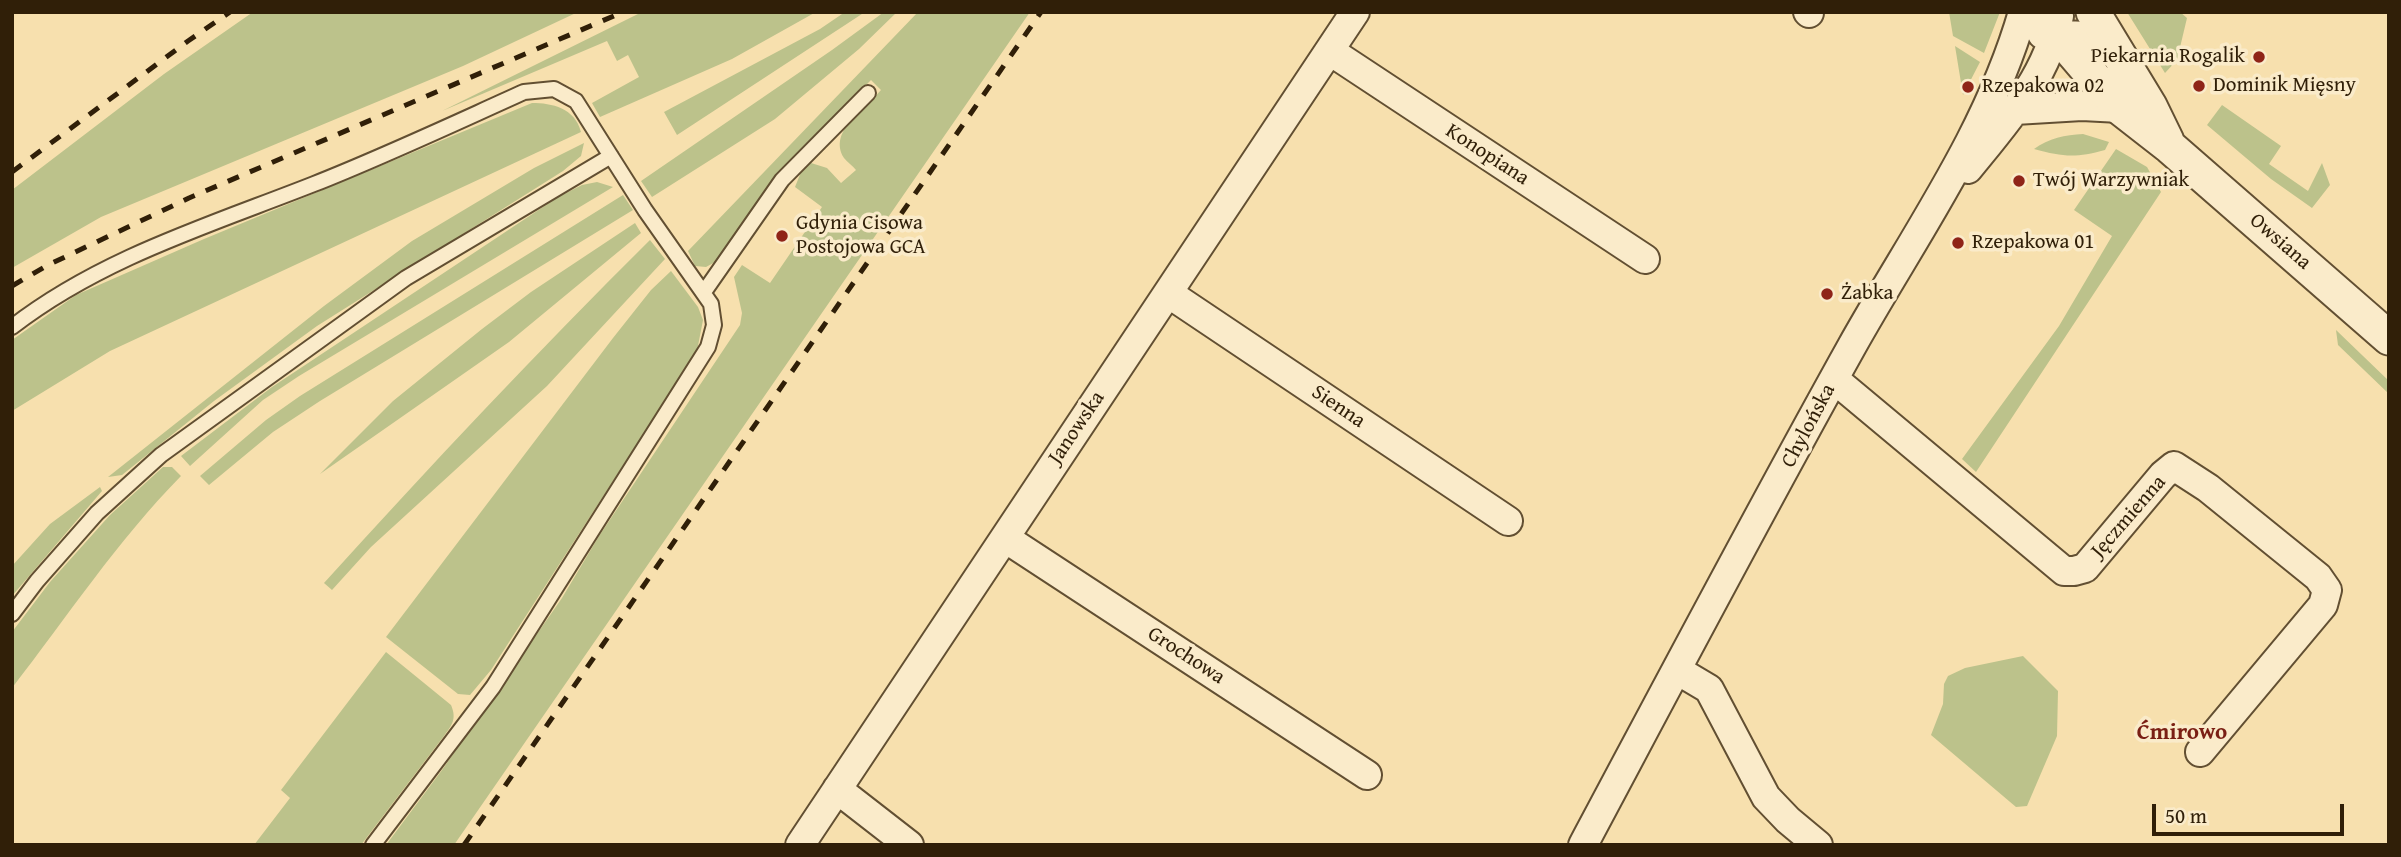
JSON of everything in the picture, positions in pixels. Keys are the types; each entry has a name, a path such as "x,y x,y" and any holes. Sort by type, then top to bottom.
{"street":[{"name":"Janowska","path":"800,845 1355,12"},
{"path":"2093,12 2112,46"},
{"name":"Chylońska","path":"1583,845 1834,380 1899,265 1948,186 2001,75 2019,26 2053,19 2112,46"},
{"name":"Chylońska","path":"1948,186 1966,171 2015,110 2041,69 2053,19"},
{"name":"Owsiana","path":"2053,19 2120,108 2170,146 2389,338"},
{"name":"Owsiana","path":"2112,46 2150,106 2170,146"},
{"name":"Konopiana","path":"1330,51 1645,259"},
{"path":"2015,110 2082,106 2120,108"},
{"name":"Sienna","path":"1168,293 1508,522"},
{"name":"Jęczmienna","path":"1834,380 2064,570 2085,568 2163,475 2174,466 2208,488 2318,577 2327,590 2323,605 2200,752"},
{"name":"Grochowa","path":"1005,538 1367,775"},
{"path":"1677,670 1709,689 1766,797 1818,845"},
{"path":"836,789 909,845"}],"lane":[{"path":"12,327 77,283 121,260 347,171 524,92 554,89 576,102 645,210 704,292 711,304 715,325 708,347 493,687 373,845"},
{"path":"704,292 782,180 869,93"},
{"path":"12,614 37,581 97,513 161,455 406,278 611,156"}],"green space":[{"path":"253,12 578,12 463,66 101,217 12,268 12,190 164,74"},
{"path":"642,12 816,12 732,59 600,117 592,103 639,77 628,55 617,61 607,41 442,111"},
{"path":"845,12 865,12 677,135 664,112 820,29"},
{"path":"884,12 897,12 859,49 775,119 652,197 641,181"},
{"path":"918,12 1030,12 454,845 386,845 562,598 599,536 740,325 742,313 734,277 742,265 770,283 822,207 795,187 801,172 811,163 827,168 841,183 856,170 844,158 840,148 841,138 851,120 881,90 871,80 774,178 717,261 706,267 695,266 688,251"},
{"path":"1949,12 2000,12 1984,53 1953,36"},
{"path":"2127,12 2180,12 2187,18 2177,60 2165,73"},
{"path":"1955,46 1980,62 1963,95"},
{"path":"532,103 562,108 574,117 581,132 110,351 12,411 12,340 76,295"},
{"path":"2222,105 2281,146 2269,164 2308,191 2322,163 2330,185 2312,208 2271,179 2207,125"},
{"path":"2083,134 2109,142 2105,150 2070,156 2034,149 2057,138"},
{"path":"584,143 581,156 563,171 317,326 214,401 122,475 108,477 324,306 412,241 534,168"},
{"path":"2116,149 2147,167 2161,192 1976,472 1962,459 2059,326 2112,236 2074,210"},
{"path":"597,182 613,187 299,376 263,400 190,466 181,456 272,387 558,197 582,185"},
{"path":"623,195 633,210 320,401 273,432 209,485 200,476 266,420 300,396"},
{"path":"635,223 641,233 509,342 320,474 393,401 482,329 531,292"},
{"path":"650,240 665,259 547,386 371,547 332,590 324,583 485,409"},
{"path":"671,271 698,307 703,320 697,351 491,670 470,695 458,694 386,637 613,338 651,290"},
{"path":"2336,330 2389,381 2389,394 2338,345"},
{"path":"163,467 172,467 181,476 114,552 12,688 12,632 50,582 110,515"},
{"path":"100,487 102,491 12,596 12,566 50,524"},
{"path":"386,652 451,705 454,718 449,728 361,845 254,845 290,798 281,790"},
{"path":"2023,656 2058,691 2057,736 2027,806 2016,807 1931,735 1943,704 1944,684 1948,676 1965,668"}],"railway":[{"path":"12,172 230,12"},
{"path":"12,286 48,265 189,198 623,12"},
{"path":"464,845 1041,12"}],"place":[{"name":"Piekarnia Rogalik","path":"2259,57"},
{"name":"Dominik Mięsny","path":"2199,86"},
{"name":"Rzepakowa 02","path":"1968,87"},
{"name":"Twój Warzywniak","path":"2019,181"},
{"name":"Gdynia Cisowa Postojowa GCA","path":"782,236"},
{"name":"Rzepakowa 01","path":"1958,243"},
{"name":"Żabka","path":"1827,294"}],"district":[{"name":"Ćmirowo","path":"2182,733"}]}
